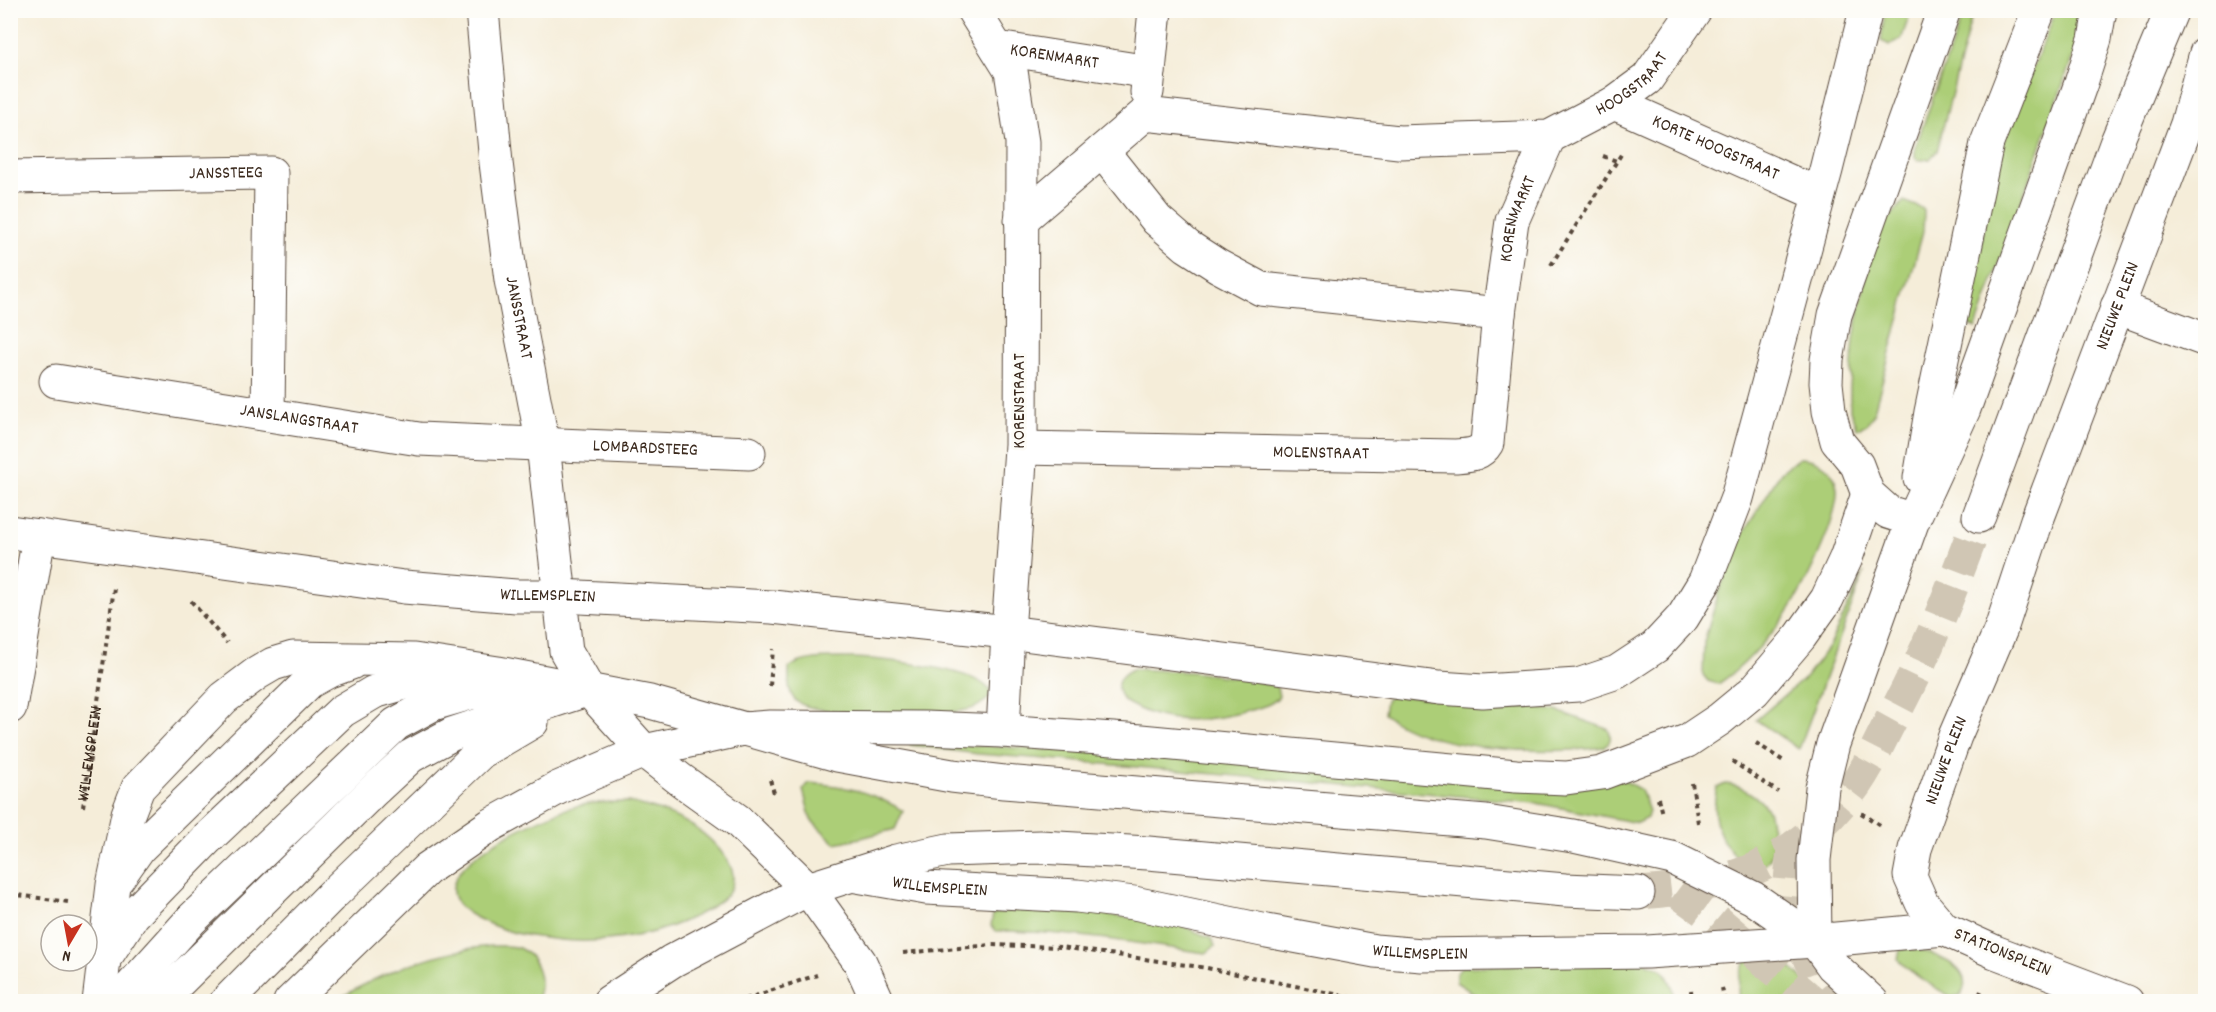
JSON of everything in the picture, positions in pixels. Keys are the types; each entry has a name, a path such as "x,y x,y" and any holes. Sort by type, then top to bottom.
{"street":[{"name":"JANSSTRAAT","path":"482,10 496,163 511,280 543,445 562,611"},
{"path":"973,10 1004,59"},
{"path":"1021,220 1145,114 1155,10"},
{"name":"HOOGSTRAAT","path":"1549,137 1614,103 1647,79 1695,10"},
{"path":"1818,194 1866,10"},
{"path":"1913,520 1888,512 1868,494 1857,465 1837,441 1829,411 1827,360 1835,315 1944,10"},
{"path":"1913,520 1931,412 1987,143 2039,10"},
{"path":"1815,941 1814,860 1822,788 1833,744 1913,520 1964,409 2081,83 2095,39 2100,10"},
{"path":"1980,516 2116,144 2172,10"},
{"name":"NIEUWE PLEIN","path":"1944,929 1922,903 1910,876 1915,849 1955,736 2001,629 2037,520 2187,124 2205,53"},
{"name":"KORENMARKT","path":"1004,59 1149,72"},
{"name":"KORENSTRAAT","path":"1003,731 1021,448 1022,141 1004,59"},
{"name":"KORTE HOOGSTRAAT","path":"1614,103 1818,194"},
{"path":"1145,114 1398,142 1549,137"},
{"name":"KORENMARKT","path":"1499,314 1512,221 1549,137"},
{"path":"1102,151 1157,220 1187,246 1261,289 1499,314"},
{"name":"JANSSTEEG","path":"10,177 271,173 268,414"},
{"name":"WILLEMSPLEIN","path":"10,707 25,534 404,587 516,596 562,611 772,607 1008,632 1439,688 1483,691 1578,685 1617,672 1655,647 1683,617 1705,581 1737,498 1818,194"},
{"path":"2117,307 2205,340"},
{"name":"MOLENSTRAAT","path":"1021,448 1456,456 1476,453 1483,450 1486,443 1499,314"},
{"name":"JANSLANGSTRAAT","path":"56,381 418,439 543,445"},
{"name":"LOMBARDSTEEG","path":"543,445 749,453"},
{"path":"290,1002 427,869 491,825 558,788 644,751 744,729 770,727 918,728 1003,731 1141,741 1516,776 1566,778 1602,772 1649,756 1695,736 1754,691 1800,637 1827,598 1846,558 1868,494"},
{"name":"WILLEMSPLEIN","path":"562,611 567,651 575,670 588,689 644,751 737,820 808,890 860,962 878,1002"},
{"path":"99,1002 113,885 128,814 138,788 224,698 264,669 293,658 414,660 588,689 650,702 837,755 952,776 1486,822 1573,836 1672,858 1753,898 1815,941 1833,966 1872,1002"},
{"path":"113,885 139,848 309,682 329,671 364,659"},
{"path":"105,958 133,915 207,839 342,711 374,692 416,680 498,673"},
{"path":"117,1002 129,986 192,919 396,724 433,704 471,693 588,689"},
{"path":"158,1002 411,756 452,734 588,689"},
{"path":"226,1002 330,897 481,752 588,689"},
{"name":"WILLEMSPLEIN","path":"851,875 896,861 948,850 1040,847 1148,853 1565,890 1638,892"},
{"path":"609,1002 672,961 731,928 808,890 851,875"},
{"name":"WILLEMSPLEIN","path":"851,875 926,888 1077,896 1134,903 1364,949 1422,955 1647,952 1815,941"},
{"path":"1815,941 1944,929"},
{"name":"STATIONSPLEIN","path":"1944,929 1995,952 2127,1002"}],"path":[{"path":"1550,266 1624,150"},
{"path":"184,557 180,589 234,652"},
{"name":"WILLEMSPLEIN","path":"83,808 115,582"},
{"path":"67,913 71,891"},
{"path":"10,894 69,902"},
{"path":"737,1002 860,962 926,950 992,945 1061,947 1207,968 1374,1002"}],"green space":[{"path":"1885,11 1911,11 1901,40 1890,45 1881,41"},
{"path":"1964,11 1973,11 1937,151 1930,159 1918,160 1915,157 1915,148"},
{"path":"2056,11 2084,11 2074,53 1976,328 1966,324 1998,155"},
{"path":"1904,201 1924,211 1923,232 1873,415 1867,424 1857,429 1850,410 1850,387 1854,339 1868,265 1879,230"},
{"path":"1799,458 1813,460 1825,466 1830,470 1836,482 1836,502 1826,537 1791,608 1776,628 1727,678 1718,684 1708,681 1703,675 1704,642 1719,591 1744,532 1781,472"},
{"path":"1864,572 1799,749 1756,720 1806,677 1829,646"},
{"path":"820,658 854,658 927,666 967,676 982,683 990,691 989,698 974,708 959,711 881,714 827,711 807,706 792,696 789,685 789,668 795,664"},
{"path":"1133,669 1191,672 1253,680 1277,687 1279,696 1274,702 1266,705 1222,717 1191,720 1161,717 1130,705 1120,695 1119,680"},
{"path":"1393,696 1492,702 1557,711 1608,729 1610,739 1604,747 1551,751 1490,748 1459,743 1405,727 1384,714 1386,700"},
{"path":"909,742 1625,781 1641,790 1649,811 1647,818 1637,823 1536,803 978,754 911,745"},
{"path":"809,783 858,791 881,799 903,811 895,829 835,843 811,820 803,790"},
{"path":"1725,784 1750,793 1765,806 1769,813 1773,851 1768,861 1756,869 1735,856 1721,836 1717,825 1715,800 1717,788"},
{"path":"628,802 653,808 678,818 710,840 724,855 732,869 733,882 726,895 696,916 667,928 621,939 582,941 567,941 508,931 475,917 456,901 454,884 463,868 482,851 506,836 553,814 577,806 591,803"},
{"path":"1051,907 1178,924 1211,938 1215,946 1206,953 1075,935 996,931 991,926 993,914"},
{"path":"491,946 519,948 526,952 536,964 540,986 536,1001 335,1001 390,972 429,958"},
{"path":"1908,948 1938,957 1957,968 1963,976 1964,985 1961,995 1952,997 1930,985 1910,970 1898,959 1900,950"},
{"path":"1768,956 1792,969 1827,1001 1739,1001 1739,979 1748,959"},
{"path":"1639,960 1662,969 1672,987 1674,1002 1485,1001 1456,982 1456,973 1461,967"}],"tunnel":[{"path":"1638,893 1704,885 1761,866 1787,851 1811,833 1834,811 1866,769 1904,695 1939,620 1979,516"},
{"path":"1793,847 1788,905 1818,981 1836,1002"},
{"path":"1677,891 1715,919 1813,1002"}]}
